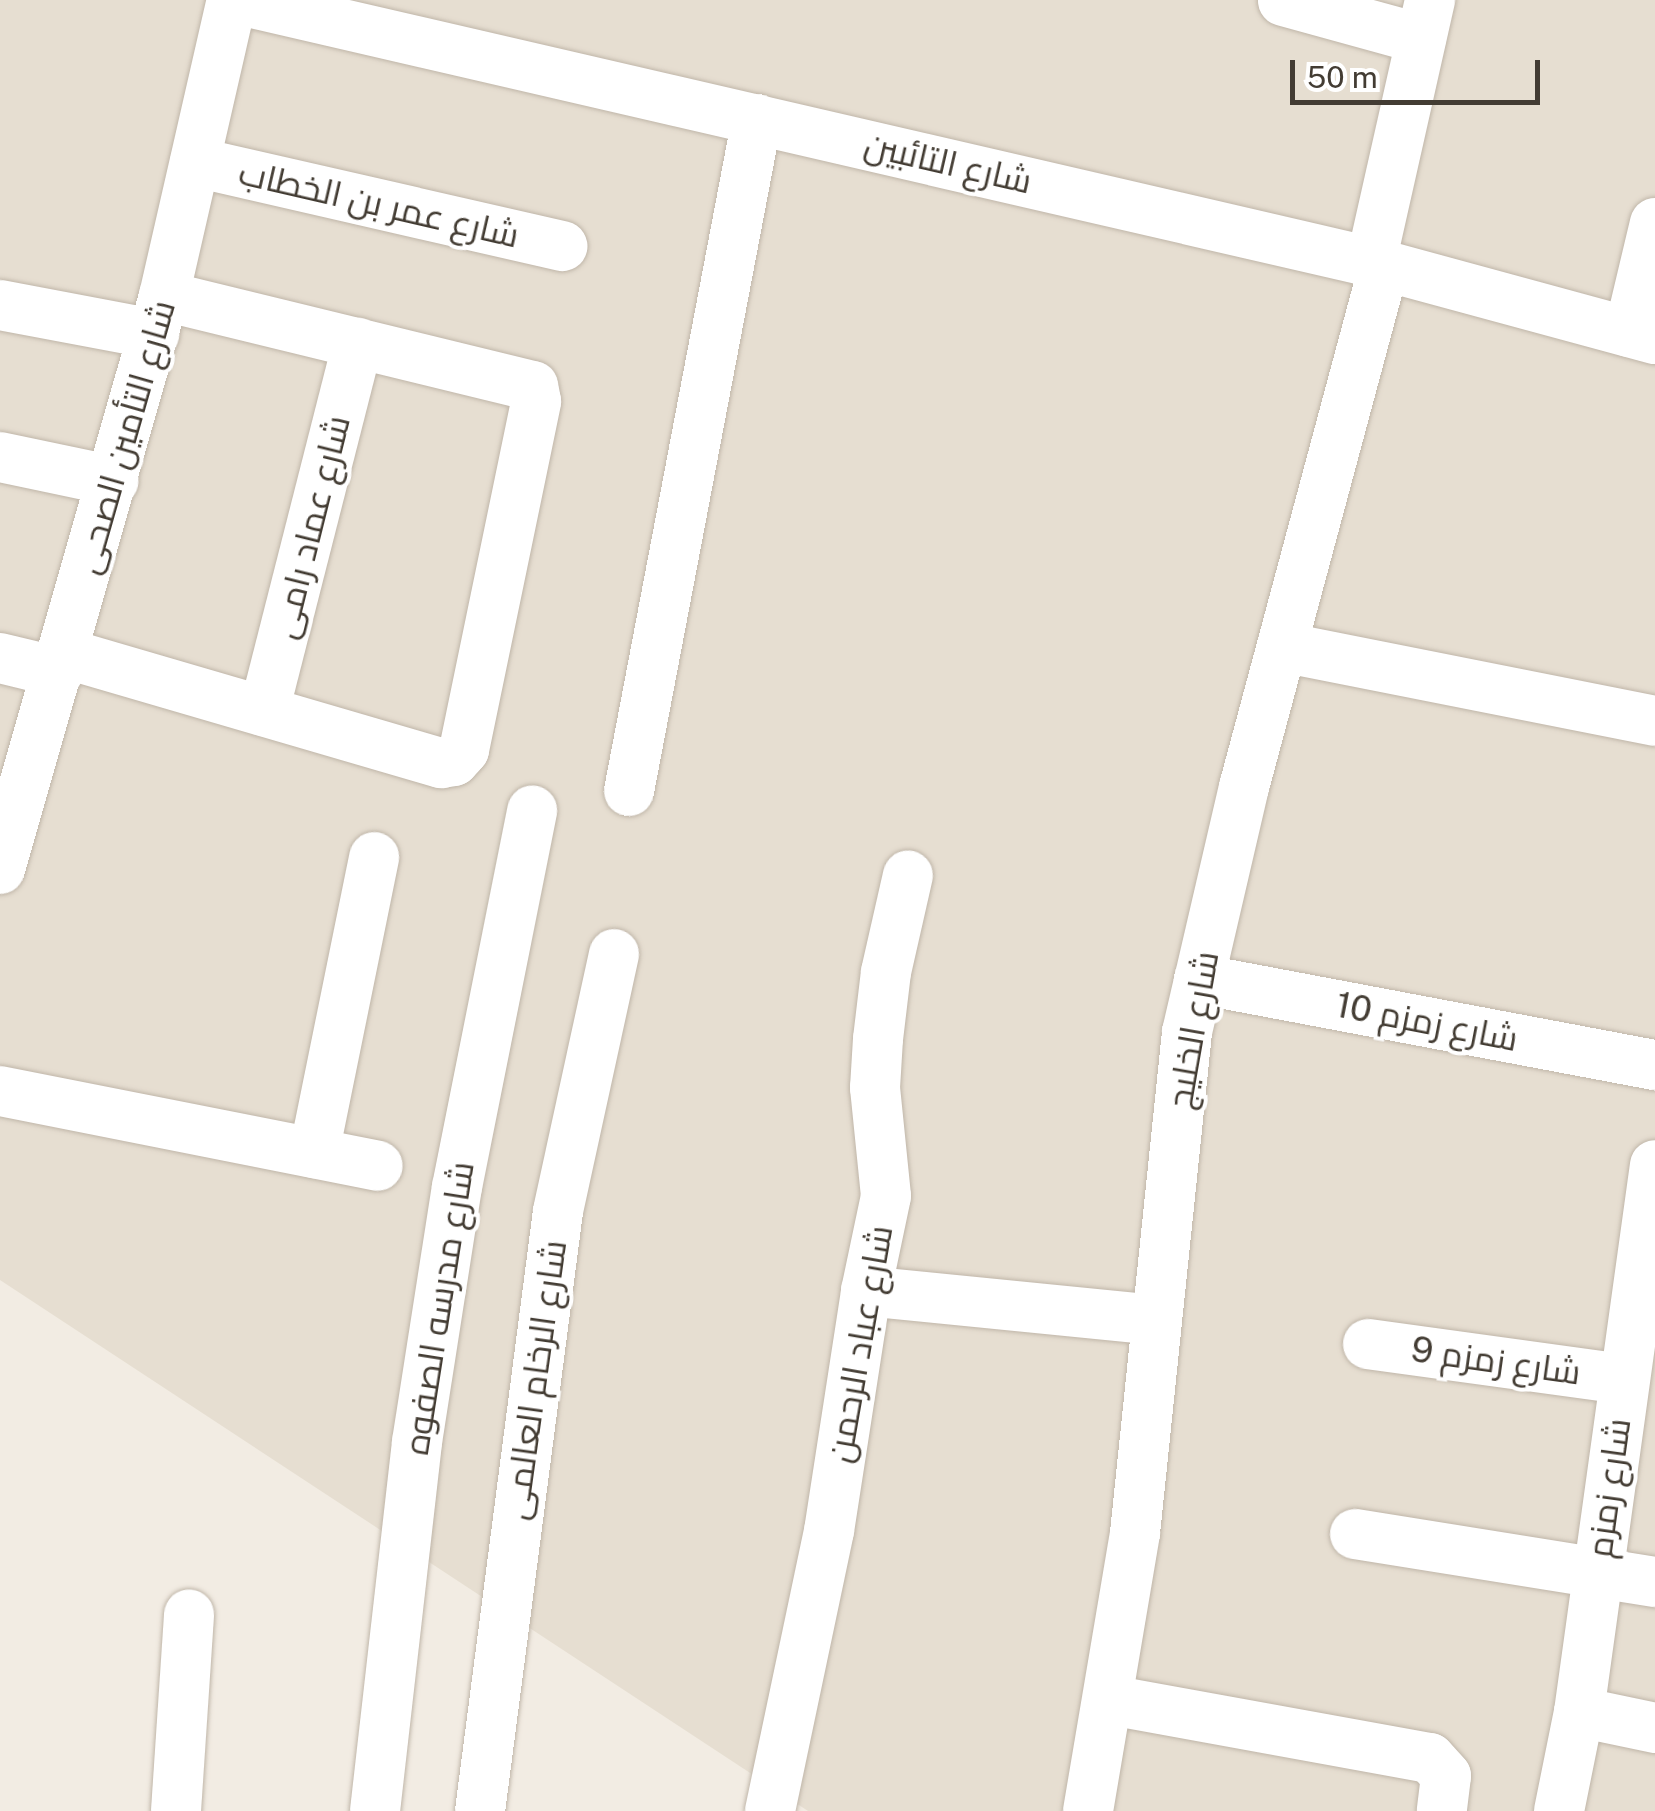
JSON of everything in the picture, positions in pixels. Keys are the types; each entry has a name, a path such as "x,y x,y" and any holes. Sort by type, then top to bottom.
{"street":[{"name":"شارع التائبين","path":"236,0 1378,264 1642,336"},
{"name":"شارع التأمين الصحى","path":"0,870 114,481 236,0"},
{"path":"1284,1 1426,19"},
{"name":"شارع الخليج","path":"1088,1811 1110,1700 1135,1533 1188,1032 1244,787 1378,264 1426,19"},
{"path":"629,791 757,119"},
{"name":"شارع عمر بن الخطاب","path":"195,162 563,246"},
{"path":"1642,336 1655,223"},
{"path":"0,305 159,315 358,342 533,386 536,390 464,750 454,761 441,763 264,711 61,662 0,658"},
{"name":"شارع عماد رامى","path":"264,711 358,342"},
{"path":"0,457 114,481"},
{"path":"1282,647 1655,722"},
{"name":"شارع مدرسه الصفوه","path":"376,1811 420,1422 457,1187 532,810"},
{"path":"314,1152 374,856"},
{"name":"شارع عباد الرحمن","path":"770,1811 830,1530 866,1291 886,1196 874,1088 886,972 908,875"},
{"name":"شارع الرخام العالمى","path":"480,1811 558,1210 614,954"},
{"name":"شارع زمزم 10","path":"1200,979 1655,1065"},
{"path":"0,1091 378,1166"},
{"name":"شارع زمزم","path":"1559,1811 1578,1712 1624,1379 1651,1221 1655,1166"},
{"path":"866,1291 1156,1320"},
{"name":"شارع زمزم 9","path":"1368,1344 1624,1379"},
{"path":"1355,1534 1655,1582"},
{"path":"176,1811 188,1614"},
{"path":"1110,1700 1430,1758 1446,1776 1442,1811"},
{"path":"1578,1712 1655,1728"}],"shaded area":[{"path":"0,0 1655,0 1655,1811 808,1811 0,1280"}]}
